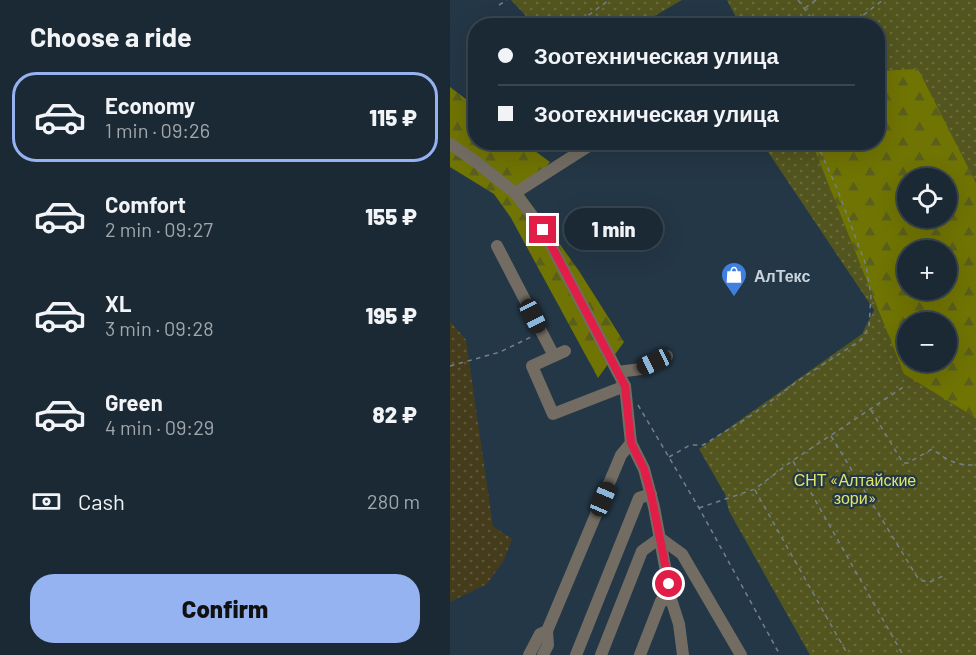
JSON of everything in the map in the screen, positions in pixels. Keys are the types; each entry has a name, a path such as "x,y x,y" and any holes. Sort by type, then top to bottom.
{"street":[{"path":"450,144 515,193 543,230 625,386 631,443 644,469 651,494 667,568 671,599 679,624 681,654"},
{"path":"515,193 582,150"},
{"path":"497,246 559,354 532,366 553,414 625,386"},
{"path":"618,372 641,369 667,356"},
{"path":"543,655 548,645 547,631 621,455 631,443"},
{"path":"576,655 639,498 651,494"},
{"path":"601,655 642,551 660,538"},
{"path":"660,538 682,554 741,655"},
{"path":"640,655 661,602 671,599"},
{"path":"529,655 540,634 547,631"}],"path":[{"path":"499,5 507,0"},
{"path":"585,18 609,0"},
{"path":"798,0 811,18"},
{"path":"804,8 816,0"},
{"path":"859,18 883,0"},
{"path":"669,457 690,445 704,445 752,415 802,378 861,340 869,327 871,296 866,265 820,150"},
{"path":"450,366 500,352 523,340"},
{"path":"699,508 755,489 792,461 905,386"},
{"path":"636,402 699,508 780,655"},
{"path":"870,409 903,463 908,463 932,449 948,461 963,466 976,465"},
{"path":"831,435 919,580 930,582 945,575"},
{"path":"792,461 903,655"},
{"path":"755,489 848,655"}],"green space":[{"path":"511,0 682,0 651,18 527,17"},
{"name":"СНТ «Алтайские зори»","path":"727,0 976,0 976,655 810,655 729,511 725,494 699,449 862,334 874,310 767,150 885,150 885,18 736,18"},
{"path":"918,69 976,183 976,418 904,374 903,372 957,372 957,312 897,312 897,356 815,150 885,150 885,71"},
{"path":"450,87 468,101 468,150 534,150 550,162 523,193 579,271 624,342 598,378 511,218 494,194 450,167"}],"sand":[{"path":"450,321 466,340 493,526 512,539 504,560 487,584 450,602"}],"place":[{"name":"АлТекс","path":"734,298"}],"route":[{"path":"543,230 625,386 631,443 644,469 651,494 669,584"}]}
